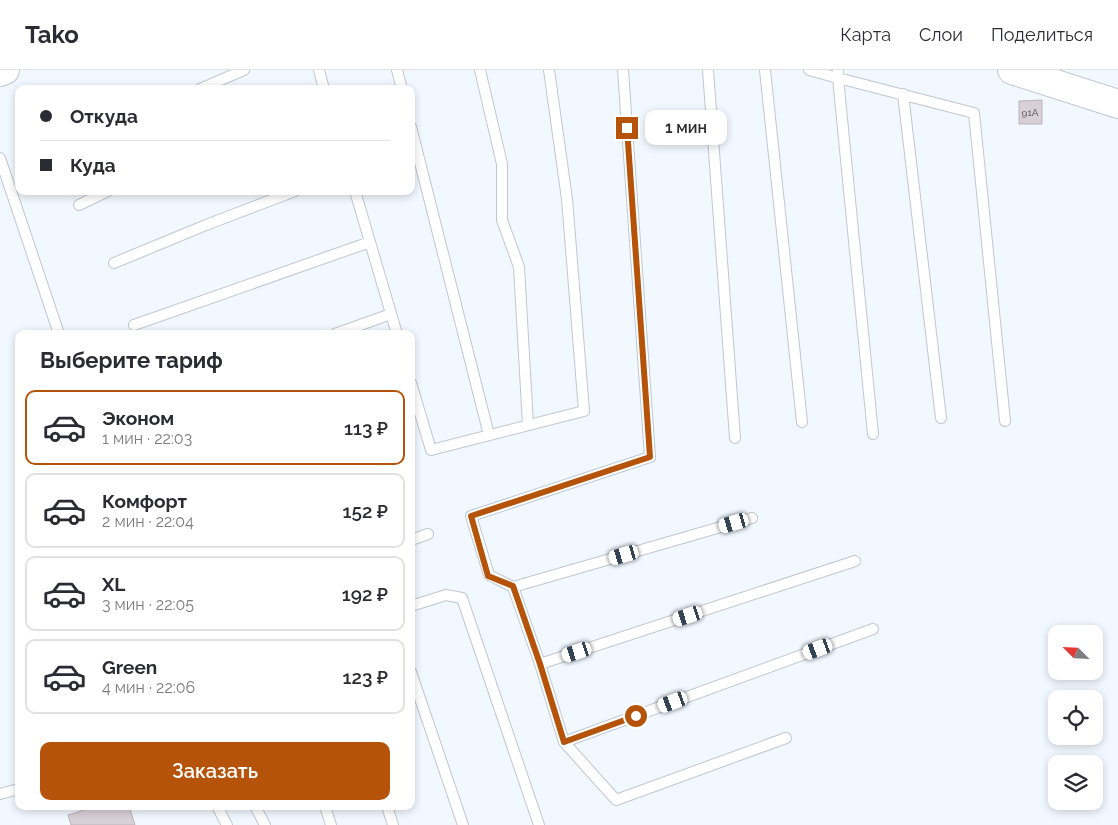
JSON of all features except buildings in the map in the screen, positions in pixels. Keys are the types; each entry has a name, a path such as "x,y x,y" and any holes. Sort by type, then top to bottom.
{"main road":[{"path":"0,72 5,70"},
{"path":"1012,70 1118,104"}],"lane":[{"path":"209,85 244,70"},
{"path":"319,70 323,85"},
{"path":"397,70 401,85"},
{"path":"480,70 502,164 502,220 519,267 528,425"},
{"path":"415,403 431,450 584,411 567,199 549,70"},
{"path":"623,70 650,457 471,516 488,576 513,586 752,518"},
{"path":"708,70 734,438"},
{"path":"766,70 802,422"},
{"path":"809,70 838,74 974,113 1005,421"},
{"path":"838,74 873,434"},
{"path":"904,94 941,418"},
{"path":"415,143 489,435"},
{"path":"0,158 58,330"},
{"path":"79,206 100,195"},
{"path":"114,263 285,195"},
{"path":"356,195 396,330"},
{"path":"134,325 370,242"},
{"path":"346,330 391,314"},
{"path":"415,539 428,534"},
{"path":"540,664 855,561"},
{"path":"513,586 564,742 616,800 786,738"},
{"path":"415,605 446,595 462,598 539,825"},
{"path":"564,742 873,629"},
{"path":"415,684 463,825"},
{"path":"0,794 15,790"},
{"path":"219,810 227,825"},
{"path":"257,810 265,825"},
{"path":"326,810 331,825"},
{"path":"388,810 393,825"}],"route":[{"path":"627,128 650,457 471,516 488,576 513,586 564,742 636,716"}]}
